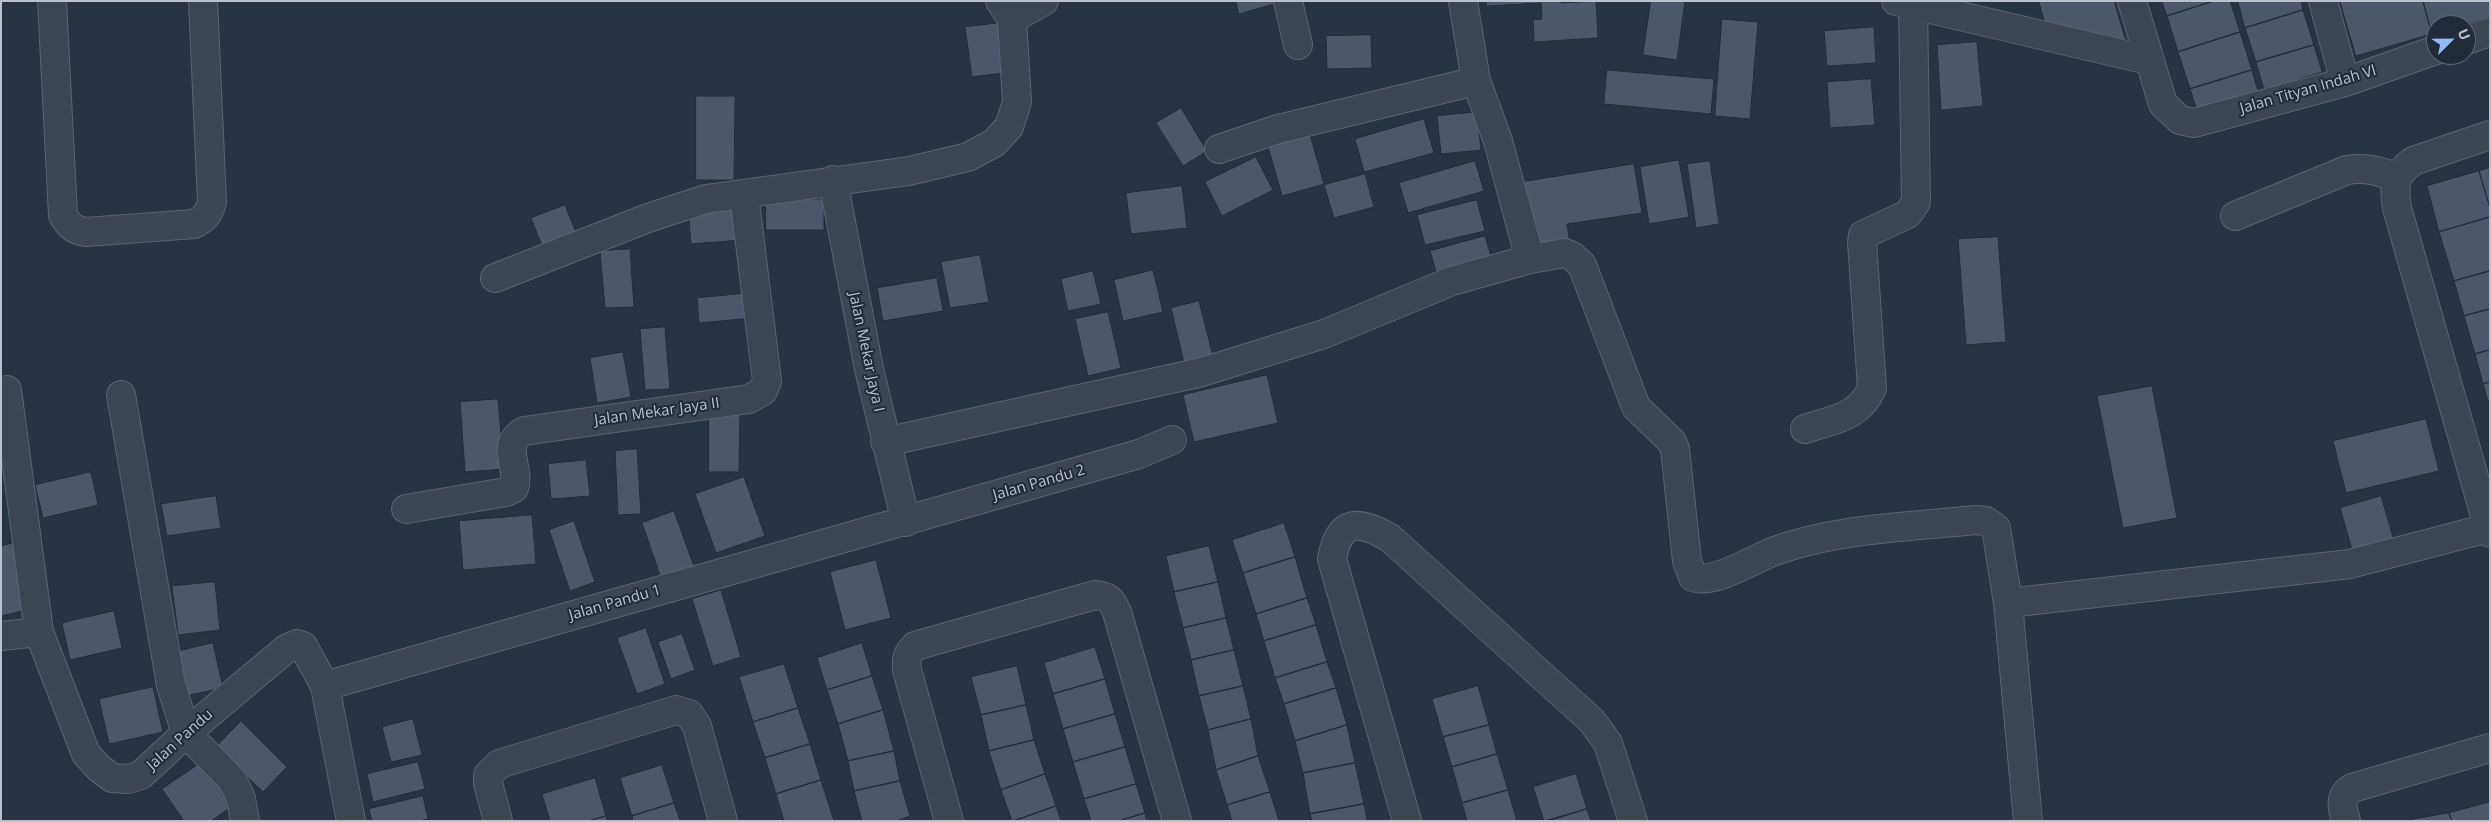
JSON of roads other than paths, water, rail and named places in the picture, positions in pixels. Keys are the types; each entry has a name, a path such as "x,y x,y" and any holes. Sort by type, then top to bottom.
{"street":[{"path":"52,1 63,215 69,225 77,230 86,232 194,224 202,220 209,212 212,202 203,1"},
{"path":"494,278 690,204 714,197 909,171 968,158 994,143 1009,127 1017,102 1006,10 1044,1"},
{"path":"1288,1 1298,46"},
{"path":"1463,1 1476,81 1498,141 1530,259"},
{"path":"1805,429 1855,412 1866,402 1872,388 1863,235 1908,214 1916,202 1904,3 2148,60 2132,1"},
{"path":"2323,1 2345,82"},
{"path":"2476,37 2490,32"},
{"name":"Jalan Tityan Indah Vl","path":"2148,60 2163,104 2180,120 2194,123 2345,82 2426,54"},
{"path":"1219,149 1278,129 1476,81"},
{"path":"2008,603 2350,564 2489,531 2397,208 2394,190 2396,177 2402,169 2413,161 2490,135"},
{"path":"2235,216 2347,170 2362,168 2396,177"},
{"name":"Jalan Mekar Jaya I","path":"833,180 868,369 906,522"},
{"name":"Jalan Mekar Jaya II","path":"406,509 506,492 514,488 516,482 512,442 516,436 524,431 749,399 763,391 767,381 744,194"},
{"path":"885,442 1202,372 1324,334 1452,281 1530,259 1565,253 1572,256 1582,265 1636,407 1672,442 1675,449 1687,561 1689,570 1694,576 1708,579 1773,552 1835,536 1976,520 1986,521 1996,528 2008,603 2028,821"},
{"name":"Jalan Pandu","path":"7,390 39,632 86,754 112,778 128,779 141,775 186,733 291,645 297,644 303,646 325,686 351,821"},
{"path":"121,395 171,685 186,733 232,781 241,799 245,821"},
{"name":"Jalan Pandu 2","path":"906,522 1139,454 1172,440"},
{"name":"Jalan Pandu 1","path":"325,686 906,522"},
{"path":"1407,821 1332,559 1335,541 1342,532 1353,526 1371,527 1390,538 1592,721 1608,744 1632,821"},
{"path":"949,821 907,670 906,658 909,652 915,646 1096,594 1105,596 1112,601 1117,612 1177,821"},
{"path":"1,636 39,632"},
{"path":"498,821 488,783 488,774 499,764 676,710 689,714 698,726 723,821"},
{"path":"2346,821 2342,799 2346,792 2352,788 2490,748"}]}
